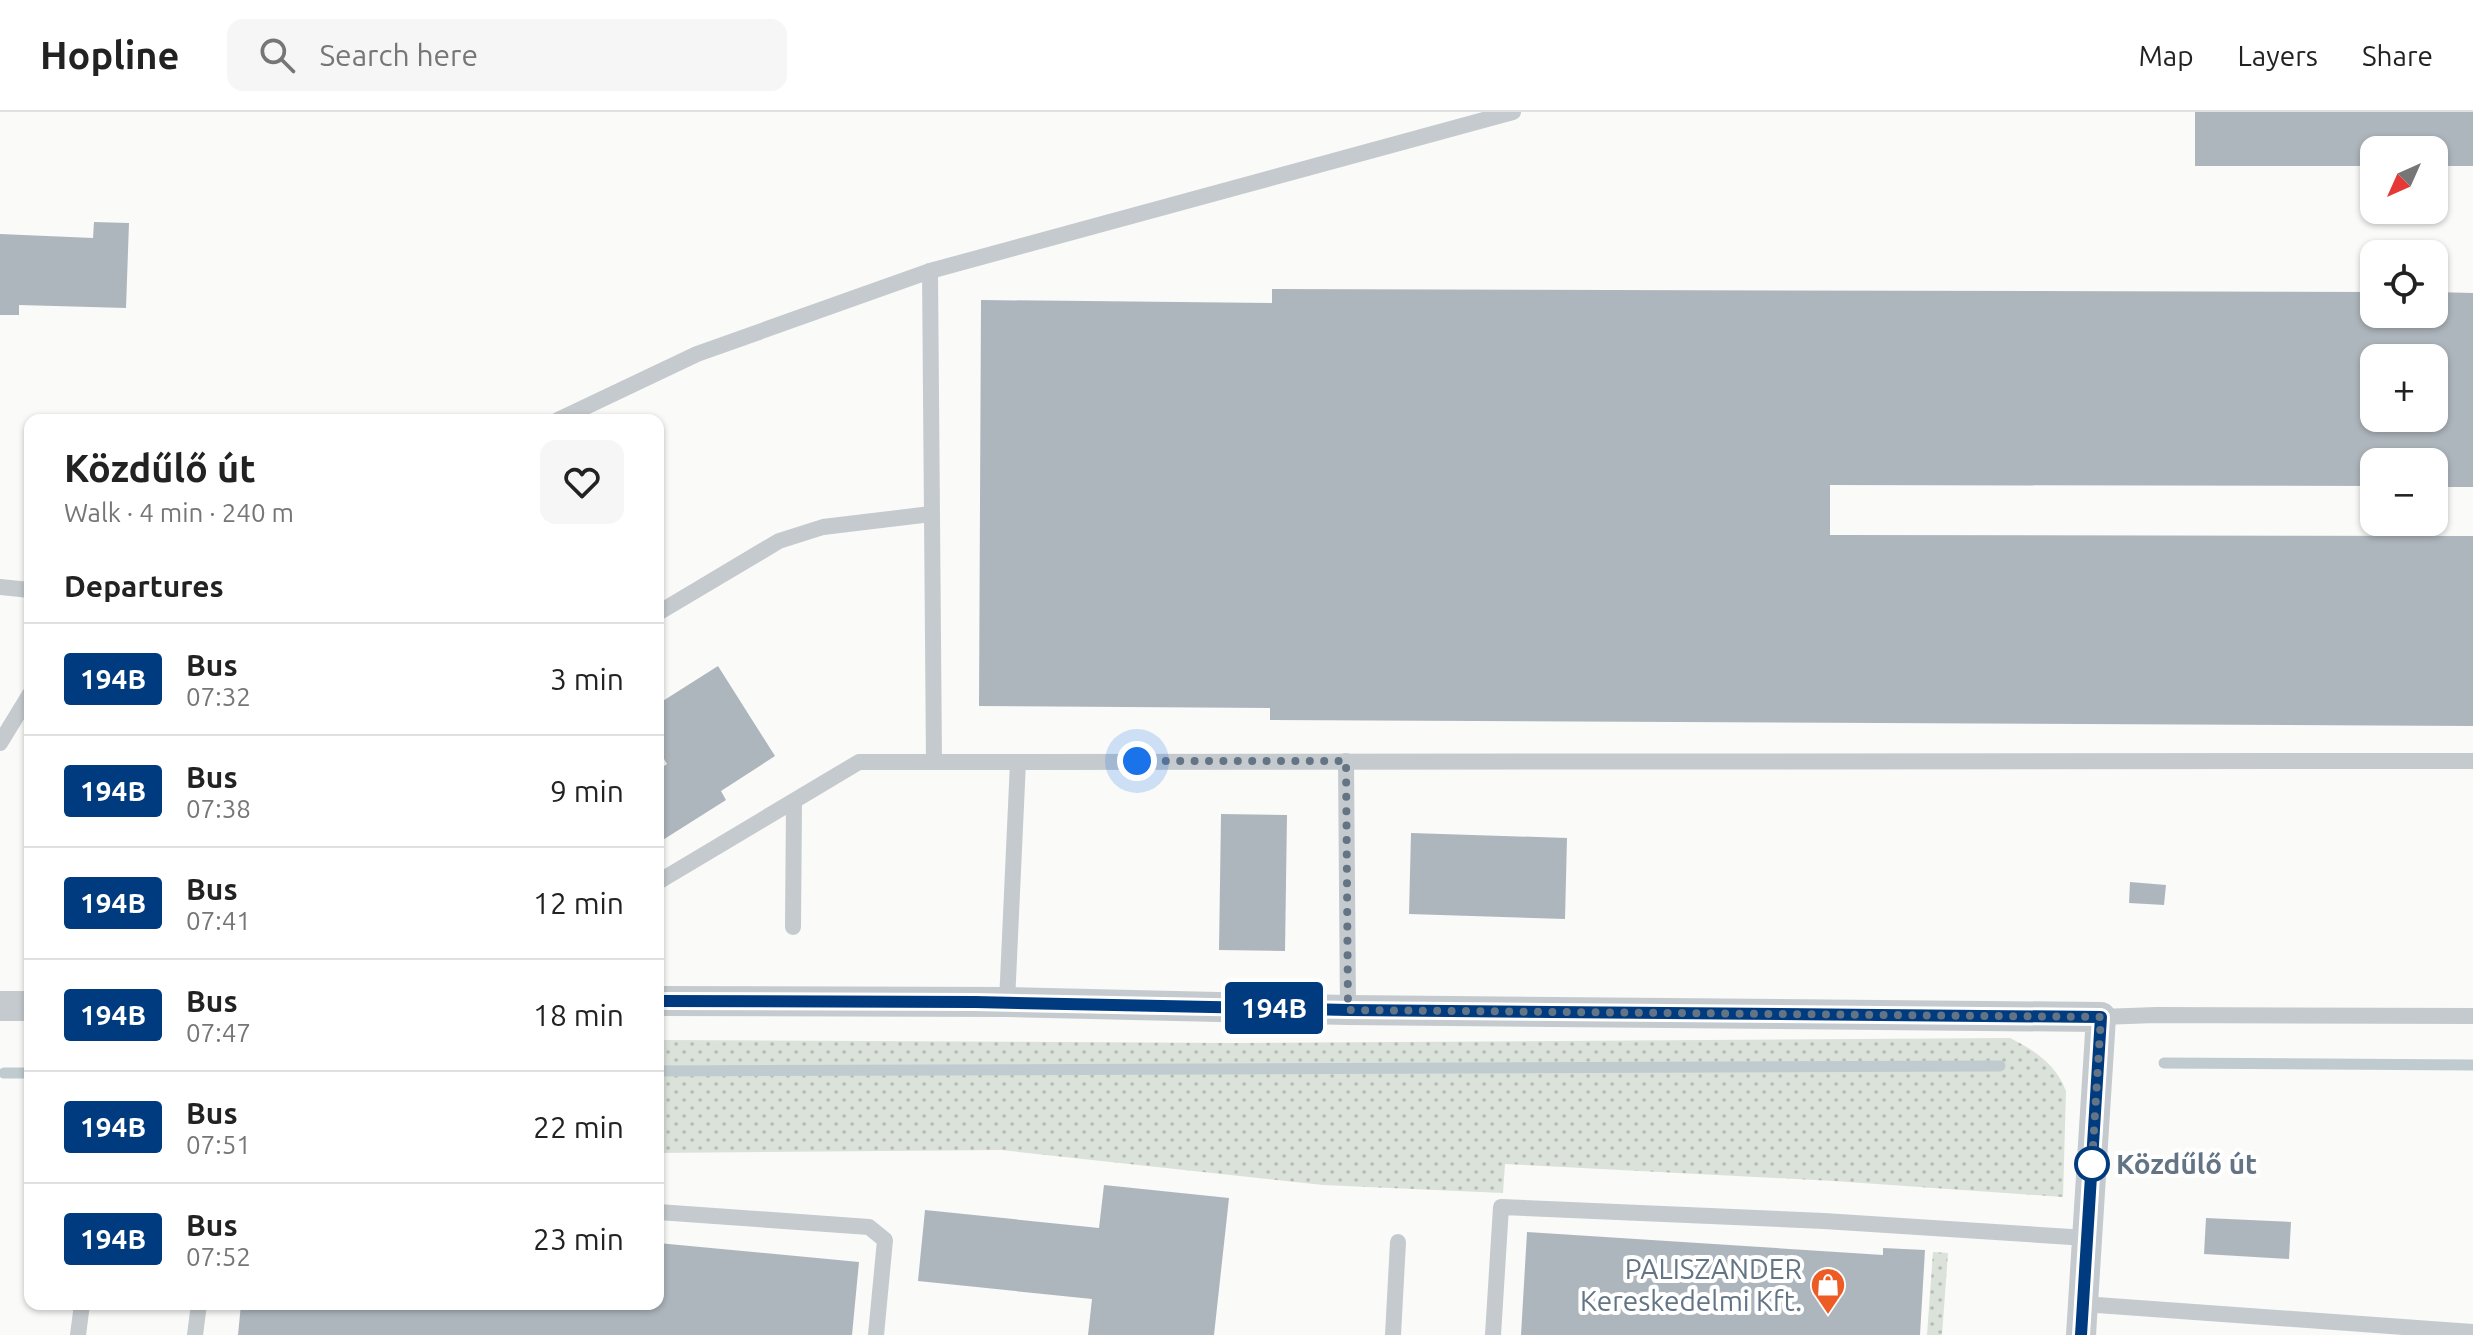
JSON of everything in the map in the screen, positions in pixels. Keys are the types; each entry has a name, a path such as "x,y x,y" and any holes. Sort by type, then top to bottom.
{"street":[{"path":"664,1001 1007,1002 1348,1010 2101,1017 2081,1335"},
{"path":"0,1006 24,1006"}],"lane":[{"path":"571,414 697,354 930,271 1513,112"},
{"path":"930,271 934,762"},
{"path":"664,609 779,541 823,527 931,514"},
{"path":"0,587 24,589"},
{"path":"0,743 24,704"},
{"path":"1346,761 1348,1010"},
{"path":"664,879 859,762 2473,761"},
{"path":"1007,1002 1018,762"},
{"path":"793,927 794,803"},
{"path":"2101,1017 2473,1016"},
{"path":"1493,1335 1501,1207 1824,1221 2087,1238"},
{"path":"664,1212 869,1227 885,1240 876,1335"},
{"path":"1393,1335 1398,1242"},
{"path":"2083,1304 2369,1332 2473,1332"},
{"path":"78,1335 81,1310"},
{"path":"195,1335 198,1310"}],"shaded area":[{"path":"2010,1038 2043,1059 2062,1081 2066,1091 2063,1197 1834,1181 1505,1164 1503,1193 1323,1185 1001,1150 664,1153 664,1040 1236,1043"},
{"path":"1933,1252 1948,1253 1942,1335 1927,1335"}],"building":[{"path":"2195,112 2473,112 2473,166 2448,166 2448,136 2360,136 2360,166 2195,166"},
{"path":"94,222 129,223 126,308 19,305 19,315 0,315 0,234 93,238"},
{"path":"1272,289 2360,292 2360,328 2448,328 2448,292 2473,293 2473,487 2448,487 2448,448 2360,448 2360,486 1830,485 1830,535 2473,536 2473,726 1270,720 1270,708 979,706 981,300 1272,303"},
{"path":"718,666 775,756 721,791 726,800 664,839 664,766 667,764 664,759 664,700"},
{"path":"1221,814 1287,815 1285,951 1219,950"},
{"path":"1411,833 1567,838 1565,919 1409,914"},
{"path":"2130,882 2166,885 2164,905 2129,903"},
{"path":"1104,1185 1229,1198 1214,1335 1088,1335 1092,1299 918,1281 925,1210 1099,1228"},
{"path":"2206,1218 2291,1222 2289,1259 2204,1254"},
{"path":"1527,1232 1883,1255 1883,1248 1925,1250 1920,1335 1521,1335"},
{"path":"664,1244 859,1262 852,1335 238,1335 240,1310 664,1310"}],"waterway":[{"path":"2164,1063 2473,1065"},
{"path":"664,1071 2000,1066"},
{"path":"4,1073 24,1073"}],"bus line":[{"name":"194B","path":"664,1001 975,1002 1348,1010 2101,1017 2081,1335"}],"place":[{"name":"Közdűlő út","path":"2092,1164"},
{"name":"PALISZANDER Kereskedelmi Kft.","path":"1828,1316"}],"route":[{"path":"1137,761 1346,761 1348,1010 2101,1017 2091,1179 2092,1164"}]}
